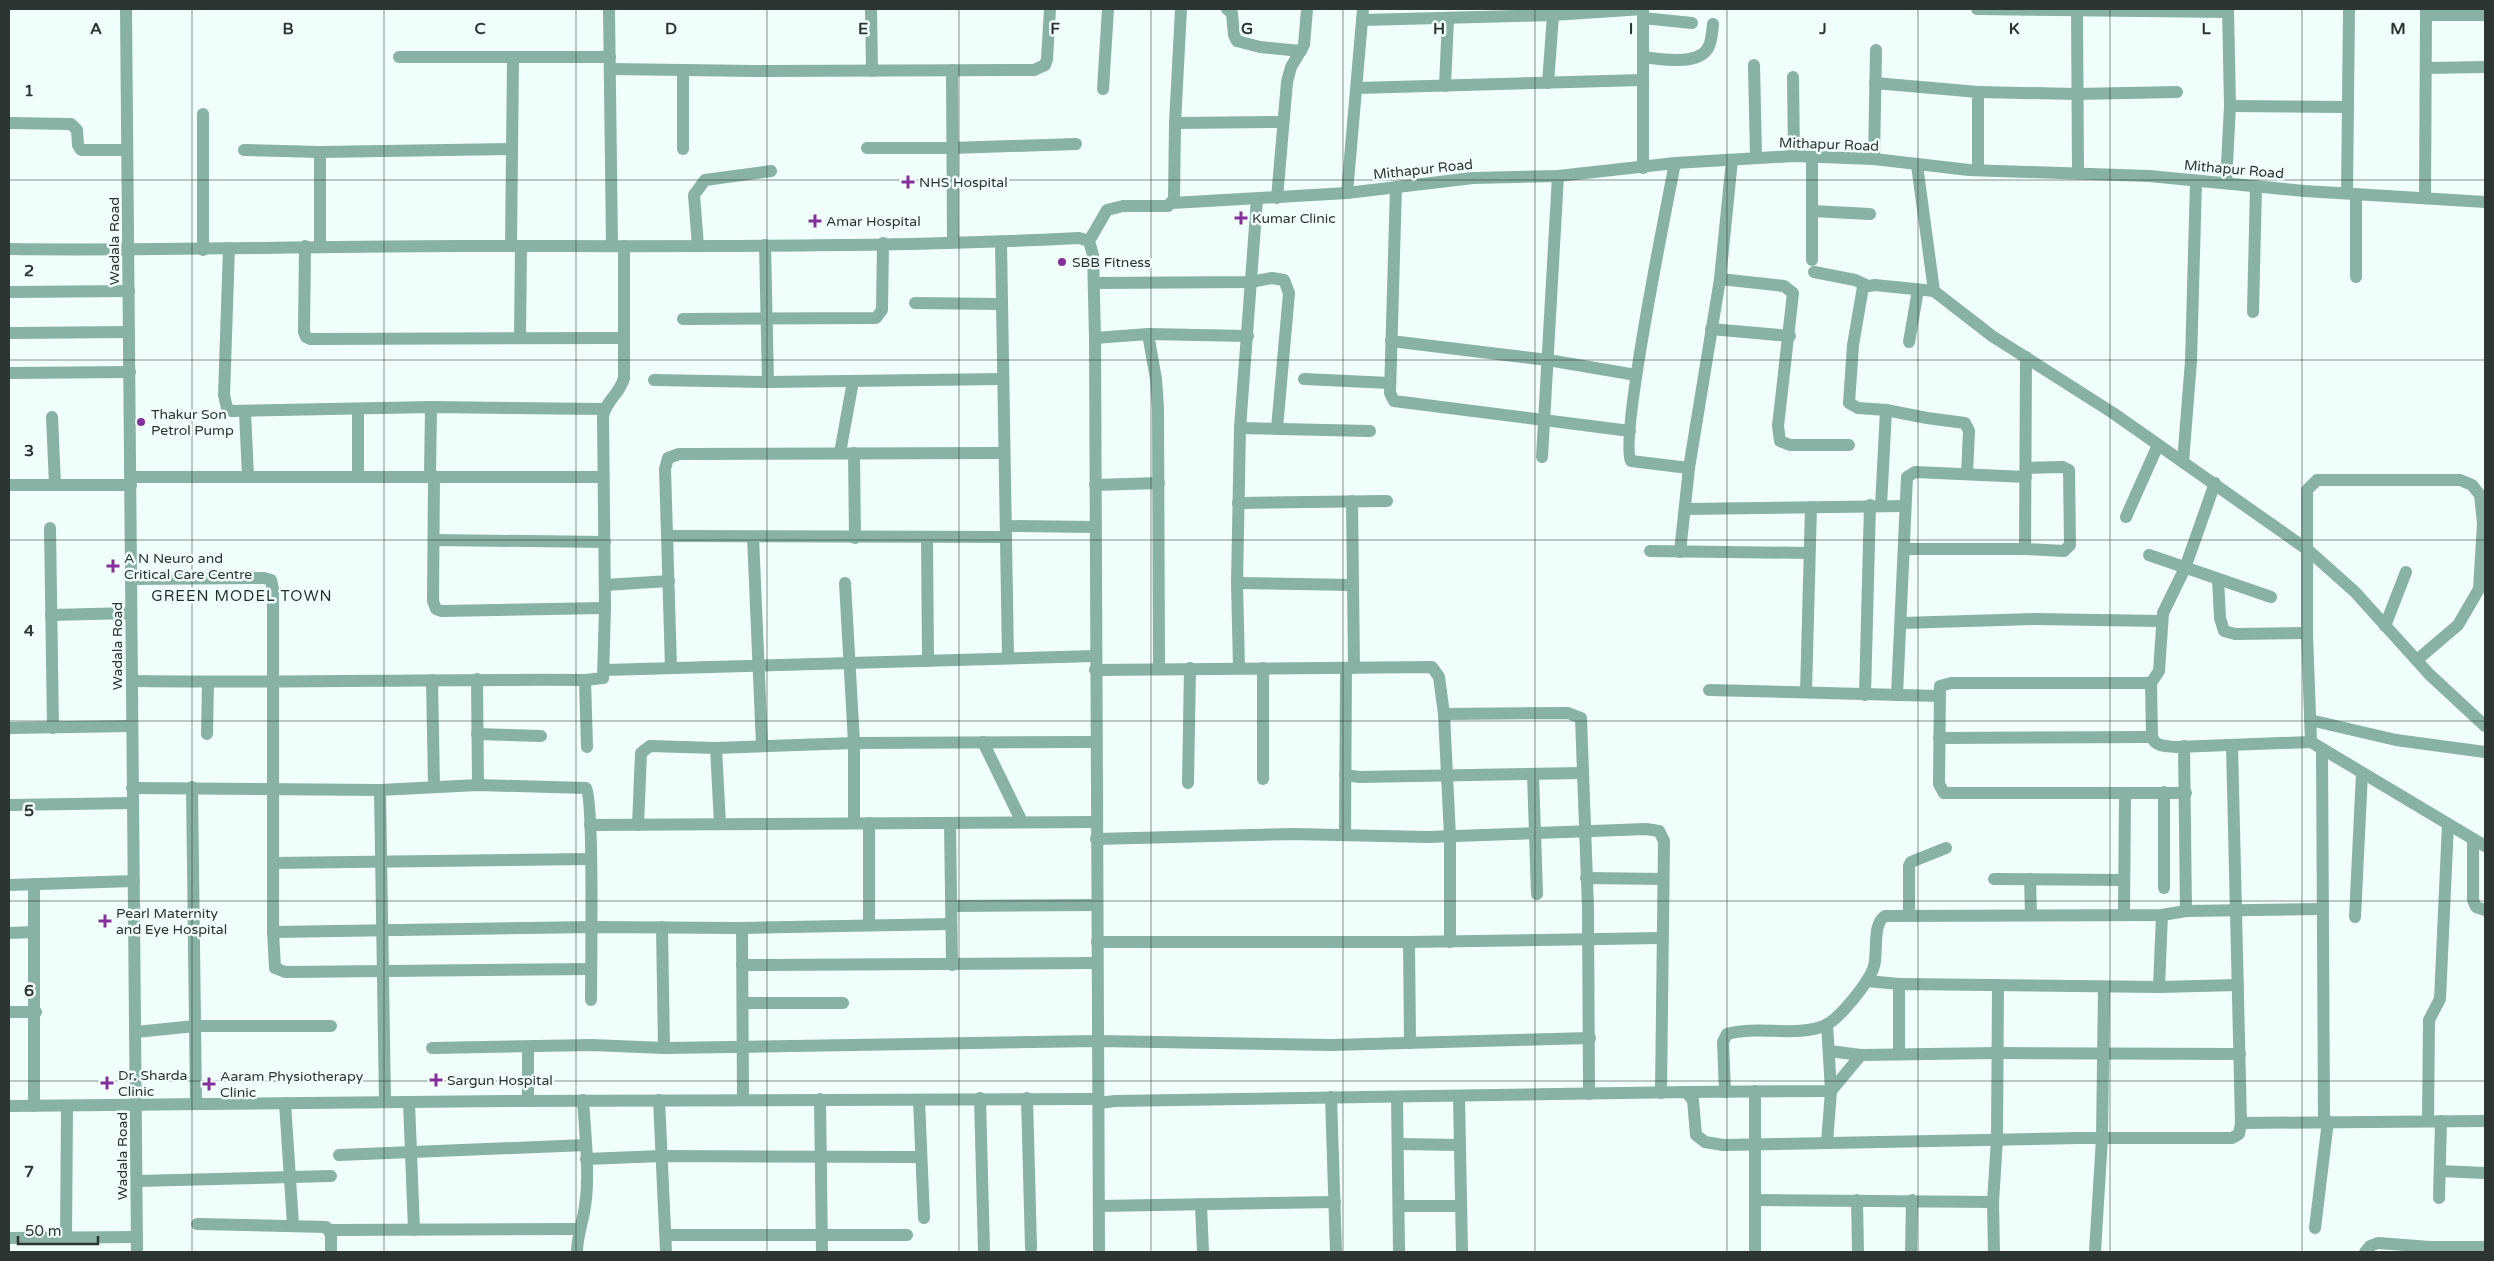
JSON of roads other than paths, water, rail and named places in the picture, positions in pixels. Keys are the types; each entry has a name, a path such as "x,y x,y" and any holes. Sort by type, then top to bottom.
{"street":[{"name":"Wadala Road","path":"126,9 130,250 132,788 138,1252"},
{"path":"132,681 272,683 477,679 601,679 605,670 604,409 622,384 624,338 618,246 609,9"},
{"path":"872,9 872,71"},
{"path":"399,57 513,58 610,63 683,70 1034,70 1045,65 1050,9"},
{"path":"1102,89 1108,9"},
{"path":"1172,203 1176,193 1175,123 1181,9"},
{"path":"1227,9 1232,13 1234,35 1237,41 1260,47 1301,51"},
{"path":"1277,198 1282,122 1287,82 1291,67 1301,51 1305,38 1307,9"},
{"path":"1977,9 2077,11 2228,10 2230,106 2226,183"},
{"path":"2349,9 2348,107 2356,277"},
{"path":"2077,11 2076,94 2078,173"},
{"path":"1643,12 1644,168"},
{"path":"1347,193 1362,15 1448,18 1643,12 1692,23"},
{"path":"2425,198 2426,12 2485,15"},
{"path":"1548,83 1553,15"},
{"path":"1444,86 1448,18"},
{"path":"1643,57 1683,60 1702,54 1709,47 1713,24"},
{"path":"1874,159 1876,50"},
{"path":"513,58 511,149 520,338"},
{"path":"1754,65 1756,158"},
{"path":"2426,68 2485,67"},
{"path":"683,70 683,149"},
{"path":"952,70 953,242"},
{"path":"1793,77 1794,156"},
{"path":"1356,88 1643,80"},
{"path":"1875,83 1978,92 2076,94 2178,92"},
{"path":"1978,92 1978,170"},
{"path":"2230,106 2348,107"},
{"path":"203,114 203,250"},
{"path":"1175,123 1282,122"},
{"path":"9,123 71,124 77,130 78,145 81,150 127,150"},
{"path":"867,148 952,148 1076,144"},
{"path":"244,150 320,152 511,149"},
{"path":"320,152 320,246"},
{"name":"Mithapur Road","path":"1089,241 1108,210 1123,206 1168,206 1172,203 1347,193 1473,178 1558,176 1674,164 1794,156 1874,159 1978,170 2078,173 2351,194 2485,202"},
{"path":"1812,157 1813,266 1866,285 1934,292 1992,336 2113,413 2308,550 2355,592 2416,660 2485,726"},
{"path":"1680,552 1689,468 1720,279 1732,160"},
{"path":"1674,164 1636,375 1628,448 1631,461 1689,468"},
{"path":"1918,165 1934,292"},
{"path":"698,246 694,195 705,180 771,172"},
{"path":"1542,457 1558,176"},
{"path":"2183,462 2192,361 2196,181"},
{"path":"2253,312 2256,186"},
{"path":"1396,187 1391,398 1399,404 1630,431"},
{"path":"1239,668 1238,503 1240,428 1257,199"},
{"path":"1812,211 1870,214"},
{"path":"9,249 203,250 305,246 698,246 1001,242 1079,238 1089,241 1093,255 1095,338 1095,656 1100,1252"},
{"path":"1001,242 1008,658"},
{"path":"683,319 876,318 882,310 883,243"},
{"path":"765,245 768,382"},
{"path":"305,246 304,332 306,337 310,339 624,338"},
{"path":"229,248 224,395 227,408 245,412 431,407 604,409"},
{"path":"1094,283 1251,282 1279,278 1284,280 1288,288 1277,428"},
{"path":"1720,279 1789,288 1793,293 1790,336 1778,426 1780,441 1790,445 1849,445"},
{"path":"1866,285 1862,291 1855,336 1849,404 1858,408 1886,410 1965,423 1969,431 1967,474"},
{"path":"1909,342 1918,290"},
{"path":"9,292 129,291"},
{"path":"915,303 1002,304"},
{"path":"1711,328 1790,336"},
{"path":"9,333 129,332"},
{"path":"1095,338 1148,334 1248,336"},
{"path":"1148,334 1157,394 1159,669"},
{"path":"1391,341 1548,360 1636,375"},
{"path":"2025,549 2027,473 2026,357"},
{"path":"9,373 130,372"},
{"path":"654,380 768,382 1003,379"},
{"path":"1304,379 1390,382"},
{"path":"840,453 853,381"},
{"path":"431,407 434,540 433,601 436,609 441,611 605,608"},
{"path":"358,409 358,476"},
{"path":"1865,695 1876,506 1886,410"},
{"path":"245,412 248,477"},
{"path":"52,416 55,485"},
{"path":"1240,428 1370,431"},
{"path":"2126,517 2158,445"},
{"path":"854,453 855,538"},
{"path":"672,667 666,469 668,458 674,455 1004,453"},
{"path":"1897,695 1905,484 1910,473 2027,473 2063,468 2069,470 2070,545 2064,551 2025,549 1904,549"},
{"path":"9,485 55,485 248,477 604,477"},
{"path":"2311,742 2307,633 2307,490 2317,480 2466,481 2480,495 2483,523 2482,589 2458,625 2416,660"},
{"path":"1095,485 1158,483"},
{"path":"2215,483 2185,568 2161,621 2159,671 2151,683 2152,737 2155,743 2159,745 2184,746 2311,742 2485,846"},
{"path":"1345,835 1345,775 1352,585 1352,500"},
{"path":"1238,503 1387,500"},
{"path":"1685,509 1904,506"},
{"path":"1806,692 1811,507"},
{"path":"668,536 927,538 1006,531 1095,527"},
{"path":"50,528 53,728"},
{"path":"754,537 762,746"},
{"path":"927,538 928,661"},
{"path":"434,540 605,542"},
{"path":"1650,551 1809,553"},
{"path":"2148,556 2271,597"},
{"path":"2385,626 2406,572"},
{"path":"131,579 268,578 271,580 273,589 273,963 278,971 591,969"},
{"path":"2218,579 2220,618 2224,631 2235,634 2307,633"},
{"path":"605,585 669,581"},
{"path":"845,583 854,743 854,823"},
{"path":"1238,583 1352,585"},
{"path":"51,615 131,613"},
{"path":"1901,623 2035,619 2161,621"},
{"path":"605,670 759,664 1095,656"},
{"path":"1096,670 1432,667 1439,677 1444,714 1450,836 1450,942"},
{"path":"1188,783 1190,668"},
{"path":"1263,668 1263,779"},
{"path":"477,679 478,785"},
{"path":"432,680 434,786"},
{"path":"585,680 587,747"},
{"path":"207,734 208,682"},
{"path":"2151,683 1946,683 1940,686 1939,696 1939,784 1944,793 2186,793"},
{"path":"1709,690 1939,696"},
{"path":"1444,714 1568,713 1578,715 1582,722 1590,1038 1589,1094"},
{"path":"2310,720 2396,740 2485,752"},
{"path":"9,728 132,726"},
{"path":"477,734 541,736"},
{"path":"1939,738 2152,737"},
{"path":"983,742 1022,822"},
{"path":"638,825 641,752 650,746 716,748 854,743 1096,742"},
{"path":"1686,1092 1694,1100 1694,1128 1699,1139 1723,1145 1997,1139 2232,1138 2239,1134 2240,1054 2232,745"},
{"path":"2184,746 2186,911"},
{"path":"716,748 720,824"},
{"path":"2315,1228 2326,1121 2322,909 2322,750"},
{"path":"2355,917 2362,773"},
{"path":"1345,775 1359,777 1447,774 1583,774"},
{"path":"1533,774 1537,894"},
{"path":"132,788 380,790 478,785 583,787 588,791 589,795 592,1000"},
{"path":"192,787 196,1103"},
{"path":"380,790 385,1102"},
{"path":"2164,792 2164,888"},
{"path":"2124,915 2125,793"},
{"path":"9,805 133,803"},
{"path":"590,825 1096,822"},
{"path":"869,823 869,925"},
{"path":"950,823 952,965"},
{"path":"2439,1198 2440,1171 2428,1020 2440,999 2448,824"},
{"path":"1096,838 1284,834 1450,836 1646,829 1659,831 1664,841 1661,938 1661,1092"},
{"path":"2473,839 2473,900 2476,907 2485,910"},
{"path":"1910,915 1910,866 1912,862 1946,848"},
{"path":"273,863 590,859"},
{"path":"1586,878 1663,879"},
{"path":"1994,879 2124,880"},
{"path":"2030,879 2031,914"},
{"path":"9,885 134,881"},
{"path":"34,884 36,1012 34,1106"},
{"path":"951,906 1097,905"},
{"path":"1725,1092 1723,1042 1727,1034 1807,1029 1827,1024 1838,1016 1867,981 1875,964 1880,919 1889,915 2162,915 2186,911 2322,909"},
{"path":"2160,987 2162,915"},
{"path":"273,932 591,926 742,928 951,924"},
{"path":"662,927 664,1048"},
{"path":"742,928 743,1100"},
{"path":"9,933 34,932"},
{"path":"1097,942 1450,942 1661,938"},
{"path":"1409,942 1410,1043"},
{"path":"742,965 1097,963"},
{"path":"1867,981 1899,984 2104,987 2238,985"},
{"path":"1899,984 1899,1054"},
{"path":"1994,1252 1992,1202 1997,1139 1996,1053 1998,985"},
{"path":"2095,1252 2102,1138 2104,987"},
{"path":"743,1002 843,1003"},
{"path":"9,1012 36,1012"},
{"path":"1827,1024 1831,1090 1827,1142"},
{"path":"136,1032 195,1026 331,1026"},
{"path":"432,1048 592,1046 664,1048 1098,1041 1332,1045 1590,1038"},
{"path":"528,1047 528,1101"},
{"path":"1829,1051 1860,1055 1996,1053 2240,1054"},
{"path":"9,1106 285,1102 919,1100 980,1098 1099,1101 1831,1090 1860,1055"},
{"path":"1755,1091 1755,1252"},
{"path":"1459,1096 1462,1252"},
{"path":"1331,1097 1336,1252"},
{"path":"1397,1097 1399,1252"},
{"path":"980,1098 984,1252"},
{"path":"1027,1098 1031,1248"},
{"path":"820,1099 822,1252"},
{"path":"577,1252 579,1229 586,1206 586,1145 583,1100"},
{"path":"659,1100 666,1252"},
{"path":"919,1100 924,1218"},
{"path":"285,1102 288,1179 293,1225"},
{"path":"409,1102 414,1230"},
{"path":"66,1238 67,1106"},
{"path":"2240,1123 2485,1121"},
{"path":"1398,1144 1459,1145"},
{"path":"339,1155 586,1145"},
{"path":"586,1159 662,1156 921,1157"},
{"path":"2440,1171 2485,1173"},
{"path":"137,1181 288,1179 331,1176"},
{"path":"1755,1200 1992,1202"},
{"path":"1857,1200 1858,1252"},
{"path":"1911,1252 1912,1200"},
{"path":"1099,1206 1335,1202"},
{"path":"1201,1205 1203,1252"},
{"path":"1399,1206 1460,1206"},
{"path":"197,1224 321,1226 330,1230 579,1229"},
{"path":"330,1230 331,1252"},
{"path":"666,1235 907,1235"},
{"path":"9,1238 138,1237"},
{"path":"2365,1252 2370,1246 2378,1242 2430,1247 2485,1247"}],"place":[{"name":"NHS Hospital","path":"908,182"},
{"name":"Kumar Clinic","path":"1241,218"},
{"name":"Amar Hospital","path":"815,221"},
{"name":"SBB Fitness","path":"1062,262"},
{"name":"Thakur Son Petrol Pump","path":"141,422"},
{"name":"A N Neuro and Critical Care Centre","path":"113,566"},
{"name":"Pearl Maternity and Eye Hospital","path":"105,921"},
{"name":"Sargun Hospital","path":"436,1080"},
{"name":"Dr. Sharda Clinic","path":"107,1083"},
{"name":"Aaram Physiotherapy Clinic","path":"209,1084"}],"district":[{"name":"GREEN MODEL TOWN","path":"242,596"}]}
